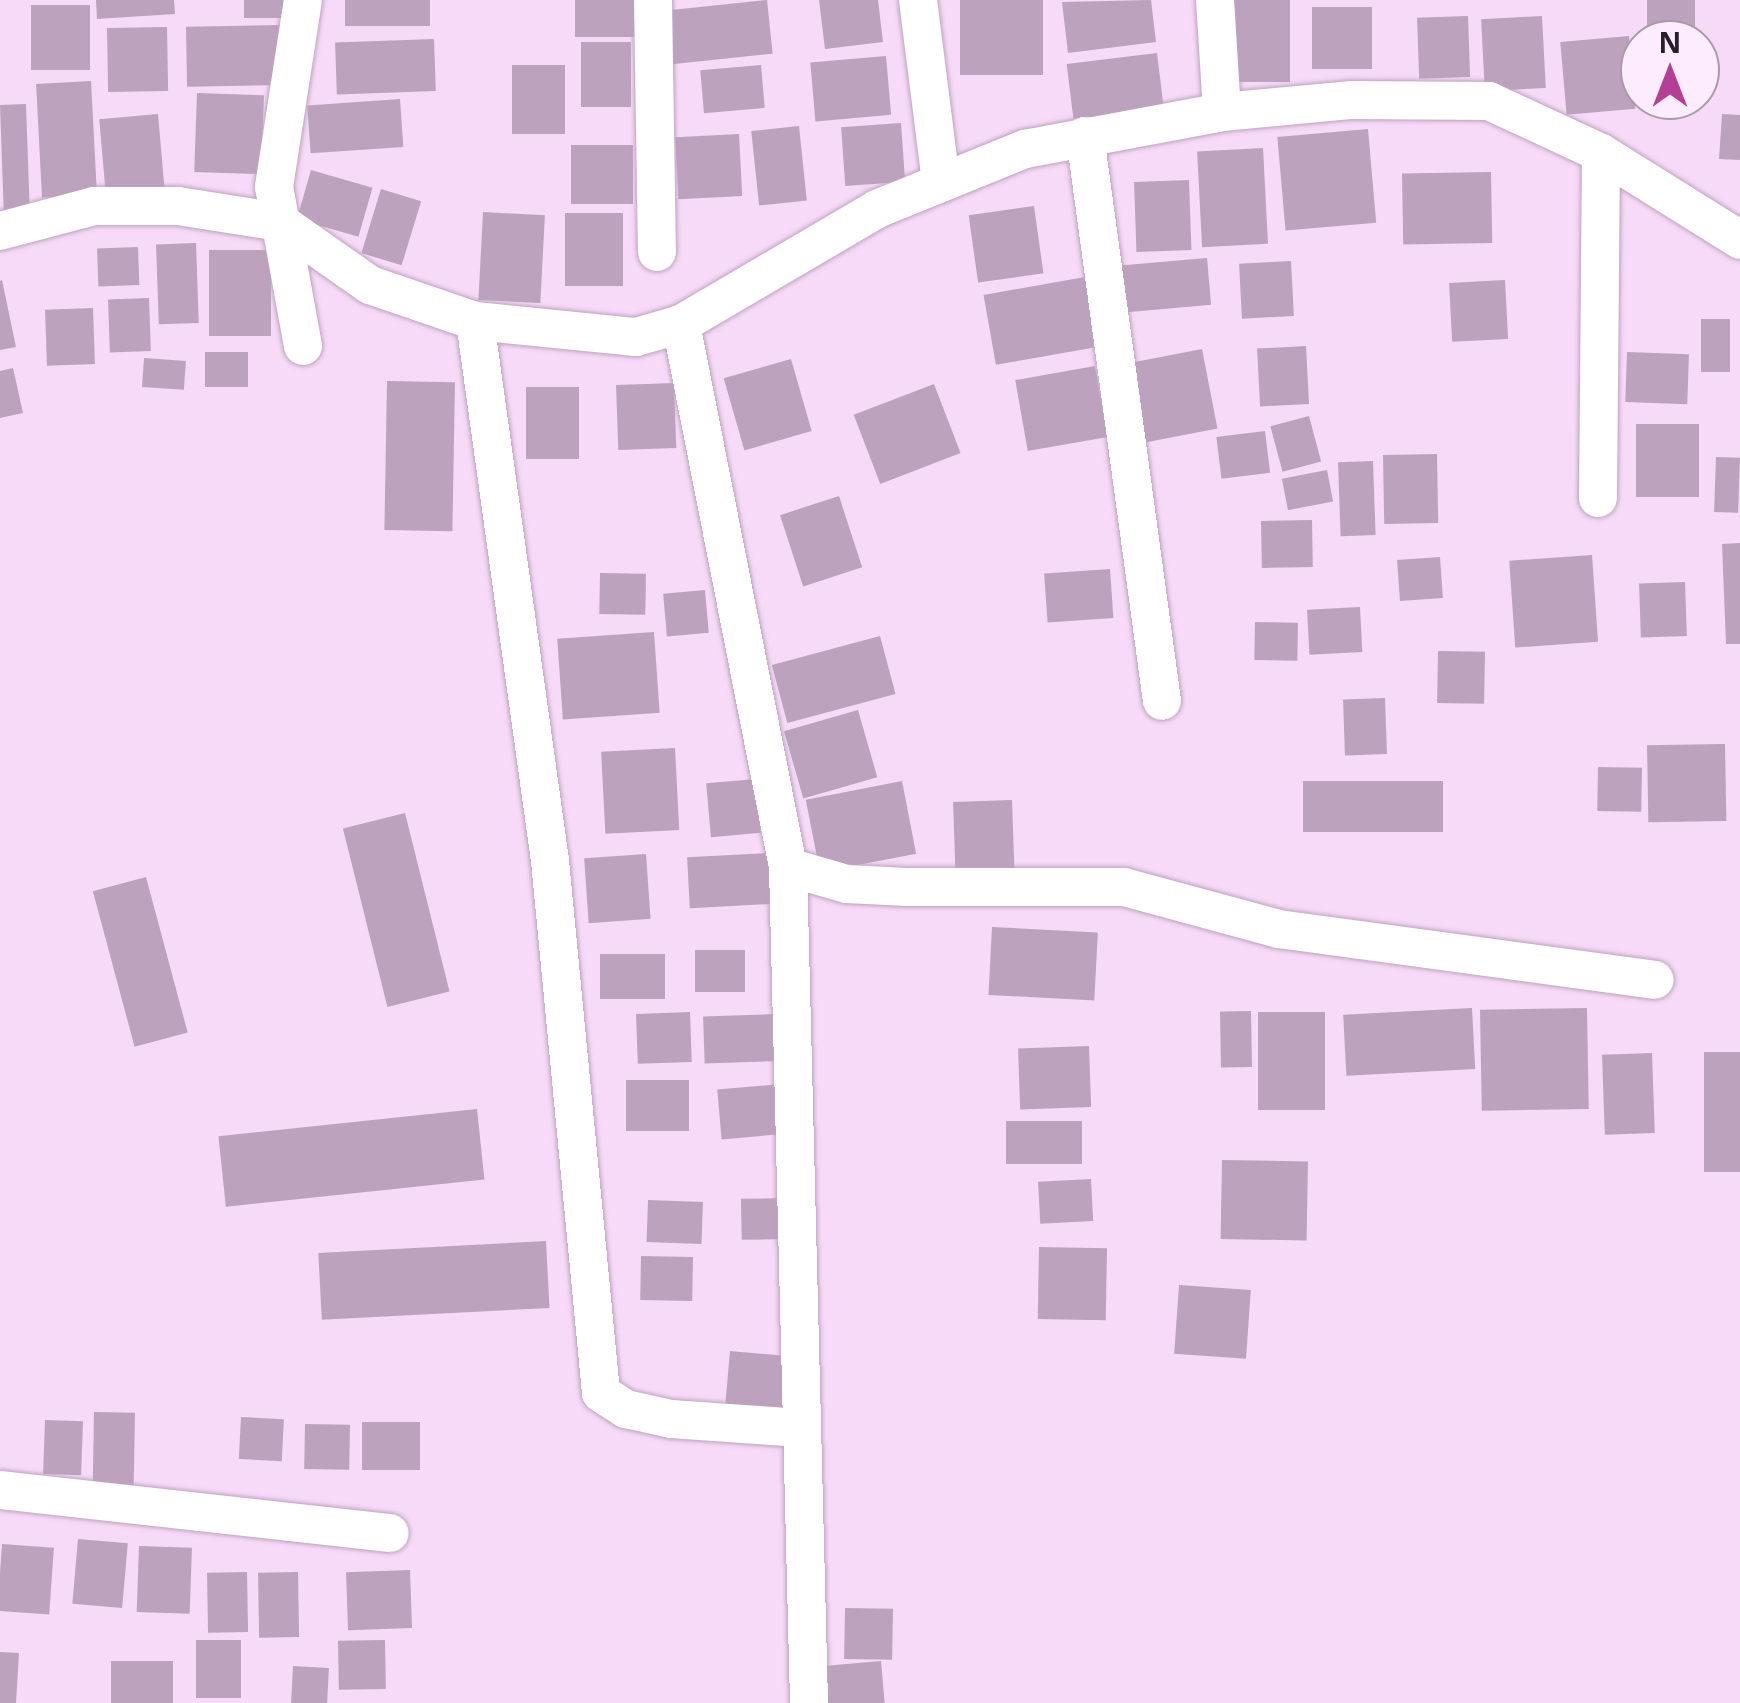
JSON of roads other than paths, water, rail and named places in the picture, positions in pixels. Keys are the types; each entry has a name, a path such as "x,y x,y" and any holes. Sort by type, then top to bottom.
{"street":[{"path":"303,346 274,187 304,0"},
{"path":"653,0 657,252"},
{"path":"918,0 940,183"},
{"path":"1215,0 1222,112"},
{"path":"0,231 94,206 178,206 280,222 370,285 475,321 636,336 681,324 877,209 1025,148 1222,112 1352,100 1489,101 1602,153 1740,240"},
{"path":"1085,136 1162,701"},
{"path":"1598,498 1602,153"},
{"path":"475,321 550,862 601,1393 626,1409 671,1419 801,1428"},
{"path":"681,324 788,867 809,1703"},
{"path":"788,867 847,884 907,888 1124,888 1279,930 1655,980"},
{"path":"0,1490 390,1533"}]}
